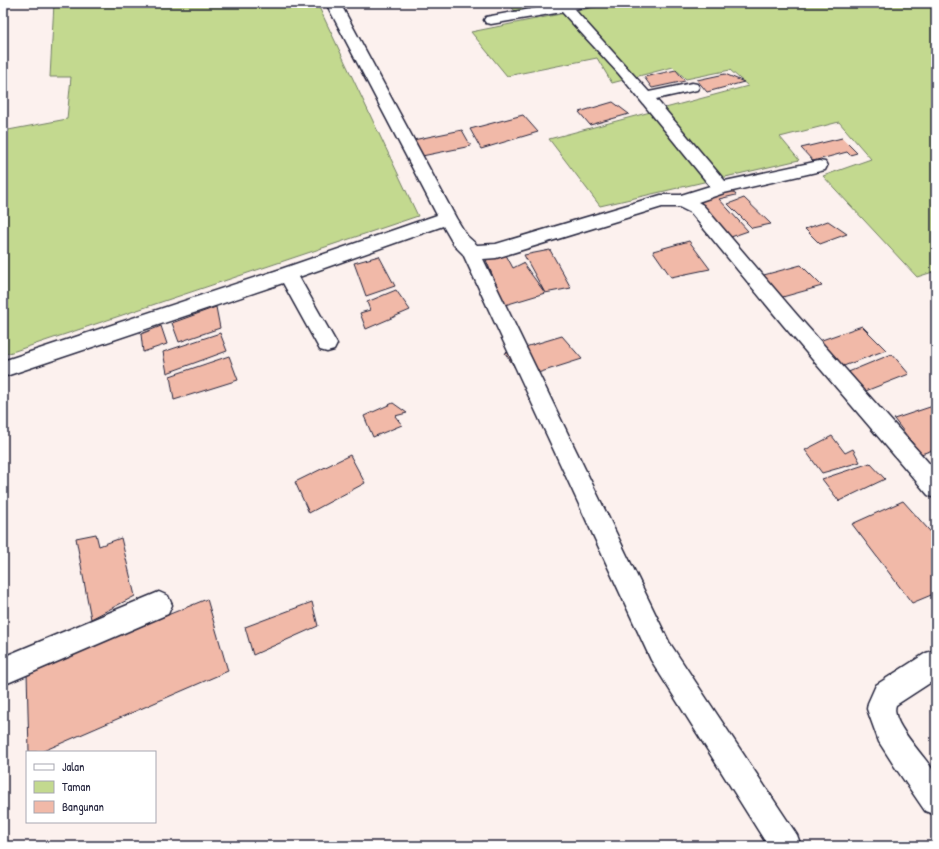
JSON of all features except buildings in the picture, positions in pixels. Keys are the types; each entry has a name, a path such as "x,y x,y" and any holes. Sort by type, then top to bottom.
{"street":[{"path":"334,3 447,218 465,246 471,252 660,651 786,846"},
{"path":"490,20 585,3"},
{"path":"565,7 645,97 721,188"},
{"path":"645,97 692,87"},
{"path":"471,252 481,253 496,251 661,201 682,201 721,188 819,166"},
{"path":"682,201 697,209 790,320 842,378 936,488"},
{"path":"3,369 288,274 447,218"},
{"path":"288,274 327,344"},
{"path":"3,671 159,605"},
{"path":"936,663 886,695 881,702 881,713 885,724 936,800"}],"green space":[{"path":"54,3 317,3 418,216 3,355 3,131 67,119 71,77 50,77"},
{"path":"508,3 564,3 515,11"},
{"path":"615,3 936,3 936,271 917,277 823,176 871,159 839,122 780,137 799,160 600,206 549,139 748,86 730,70 686,79 673,67 612,83 597,58 507,76 471,32"}]}
